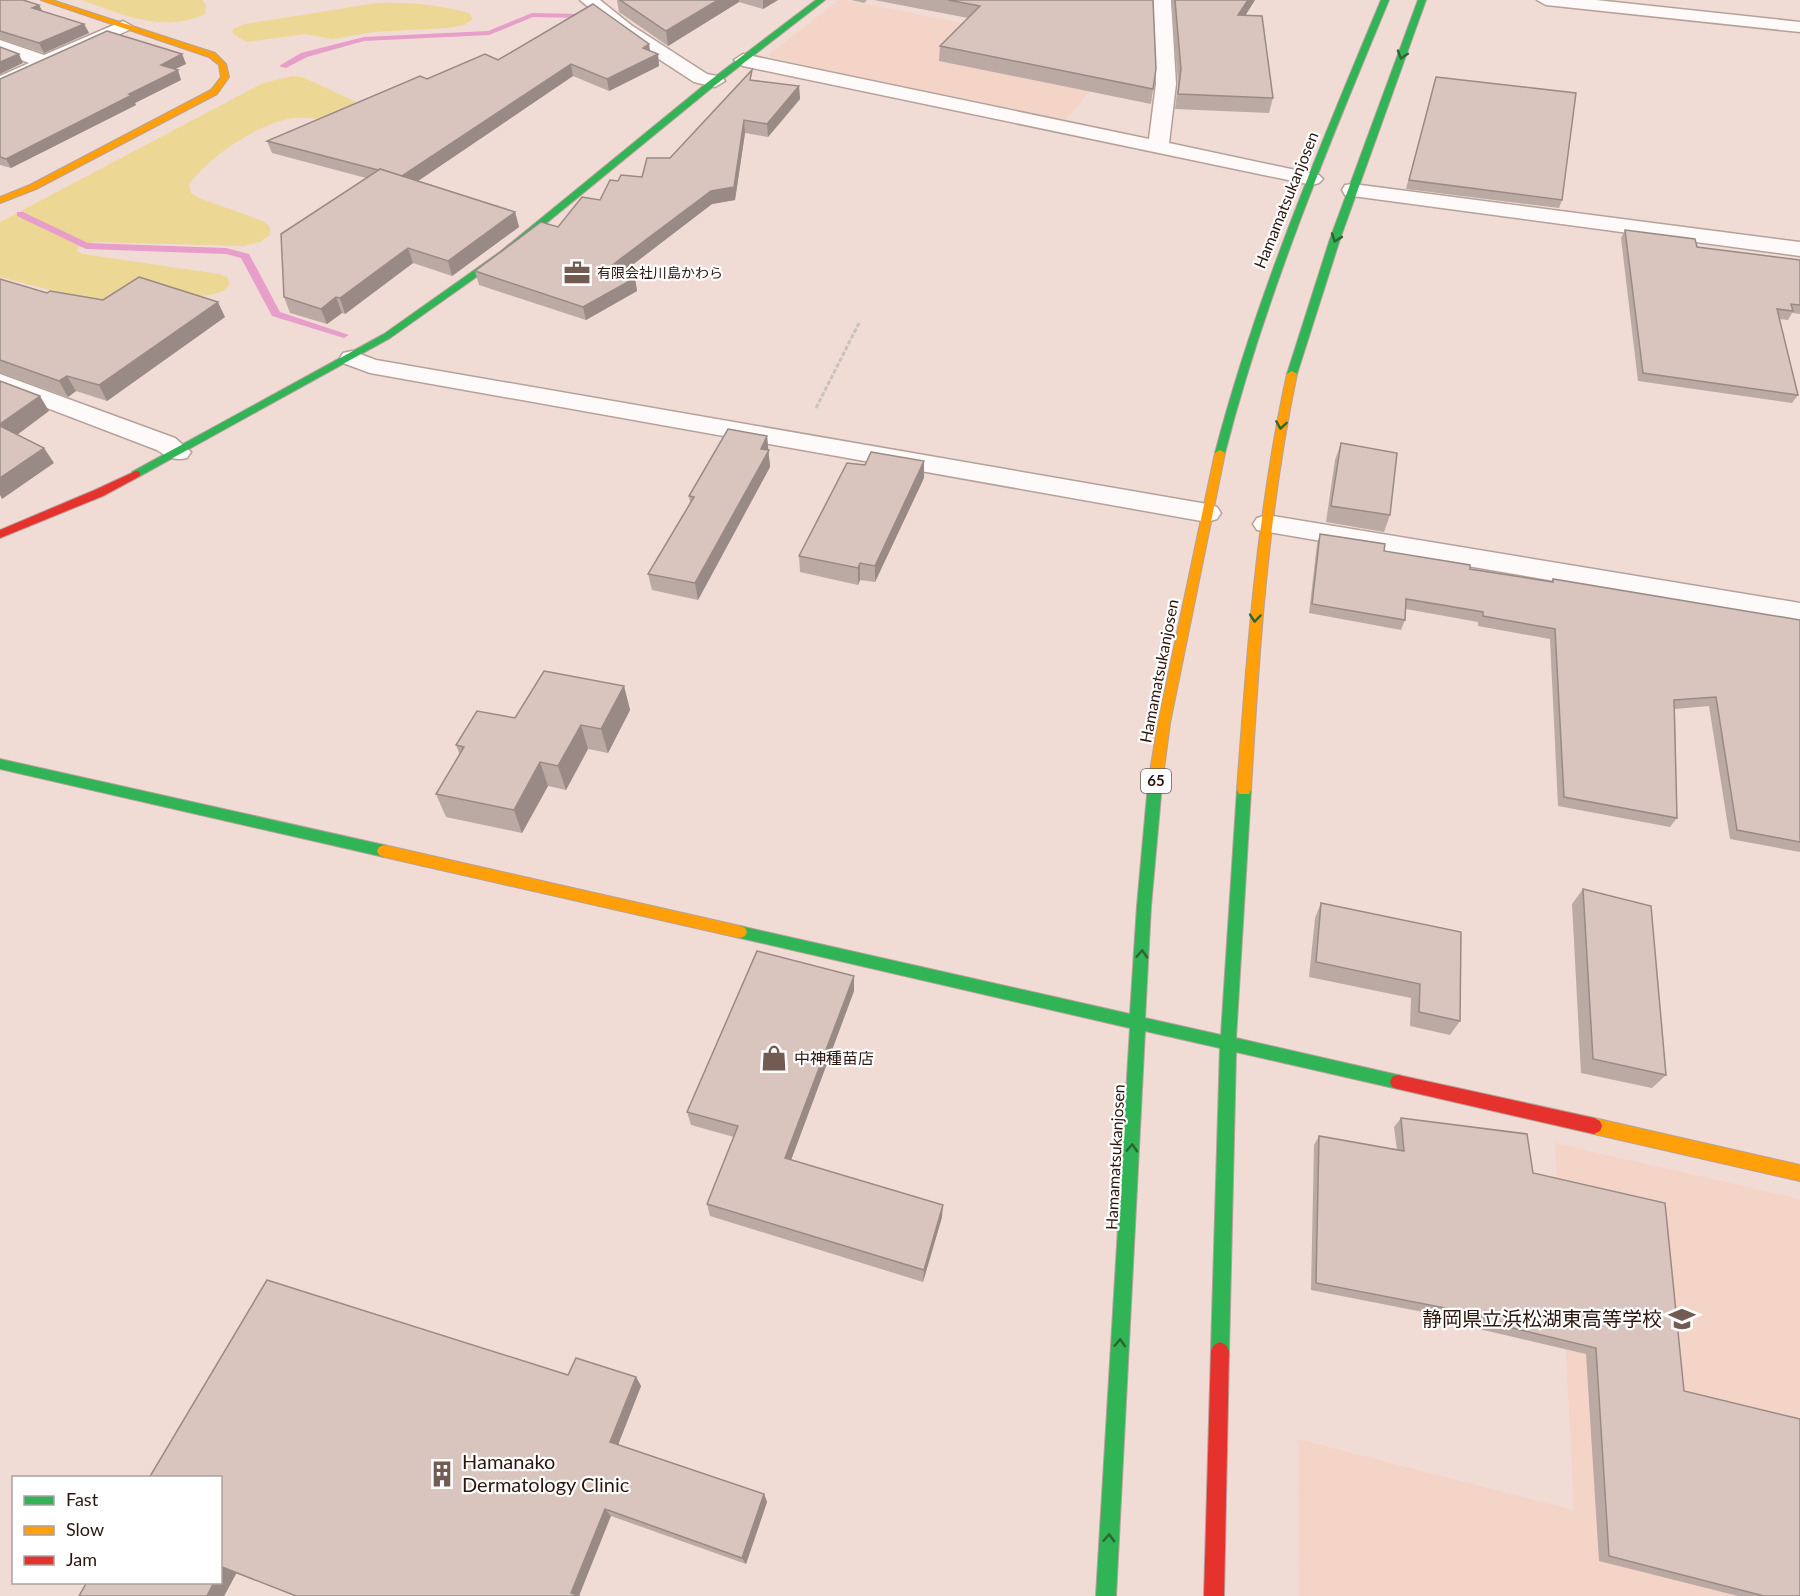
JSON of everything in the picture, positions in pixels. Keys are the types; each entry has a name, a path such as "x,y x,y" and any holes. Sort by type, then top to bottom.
{"main road":[{"path":"0,200 33,187 214,92 225,81 228,71 223,62 212,55 45,0"},
{"path":"0,534 99,492 352,358 440,300 503,254 715,81 820,0"},
{"name":"Hamamatsukanjosen","path":"1106,1596 1152,807 1164,723 1227,423 1256,326 1286,243 1385,0"},
{"path":"1214,1596 1228,1044 1255,615 1281,421 1293,369 1353,189 1422,0"},
{"path":"0,764 1800,1173"}],"street":[{"path":"589,0 625,29 701,78 715,81"},
{"path":"1158,148 1166,84 1162,0"},
{"path":"1546,0 1800,27"},
{"path":"0,83 123,26"},
{"path":"0,46 45,62"},
{"path":"743,60 1312,179"},
{"path":"1353,189 1800,249"},
{"path":"352,358 370,366 1207,513"},
{"path":"0,381 166,444 178,452"},
{"path":"1267,524 1800,613"}],"path":[{"path":"799,442 859,323"}],"shaded area":[{"path":"81,0 202,0 206,5 205,14 189,20 158,22 127,16"},
{"path":"839,0 1121,54 1066,120 772,58 769,54"},
{"path":"377,3 447,8 469,13 473,19 464,25 448,28 374,32 332,39 305,34 246,42 232,33 233,29 245,24"},
{"path":"293,76 305,78 365,106 340,118 294,118 262,128 233,144 207,164 189,185 191,193 199,198 263,221 270,227 270,235 260,242 243,246 94,242 78,247 77,251 83,254 219,274 227,277 230,284 224,291 210,295 103,304 0,277 0,222 263,83"},
{"name":"静岡県立浜松湖東高等学校","path":"1555,1143 1800,1199 1800,1596 1299,1596 1298,1439 1574,1510"}],"building":[{"path":"0,0 23,0 39,5 32,8 84,24 39,43 0,31"},
{"path":"620,0 718,0 666,31"},
{"path":"948,0 1153,0 1156,69 1153,89 940,46 980,6"},
{"path":"1175,0 1248,0 1238,15 1262,16 1273,98 1178,94 1181,69"},
{"path":"593,4 649,44 643,48 658,54 607,79 571,64 402,176 267,141 420,76 427,79 485,54 498,60"},
{"path":"107,31 182,54 161,65 178,70 6,159 0,157 0,79"},
{"path":"0,47 19,54 0,62"},
{"path":"752,70 750,80 799,86 767,124 744,120 734,187 711,191 611,266 635,278 583,307 475,271 541,222 558,227 582,197 600,200 610,180 618,181 621,175 642,177 647,158 670,158"},
{"path":"1436,77 1576,93 1562,200 1409,180"},
{"path":"380,169 515,212 448,261 408,248 340,298 336,297 321,309 284,297 281,234"},
{"path":"1625,230 1695,239 1697,247 1800,260 1800,305 1791,304 1793,311 1777,309 1798,395 1643,373"},
{"path":"139,277 218,302 99,385 67,376 59,381 0,360 0,279 47,293 50,291 103,300"},
{"path":"0,381 40,396 0,424"},
{"path":"0,426 44,448 0,478"},
{"path":"728,429 767,436 761,449 769,450 695,583 648,574 694,497 689,496"},
{"path":"1341,443 1397,453 1390,515 1331,506"},
{"path":"871,452 924,461 875,566 860,563 858,568 799,556 847,463 865,465"},
{"path":"1320,534 1385,544 1384,551 1470,565 1470,569 1553,582 1553,579 1800,620 1800,842 1737,830 1716,697 1674,700 1677,818 1564,797 1555,629 1483,616 1483,612 1406,599 1405,620 1312,604"},
{"path":"544,671 624,686 601,729 581,725 558,766 540,762 514,810 436,794 464,747 456,745 477,711 515,718"},
{"path":"1583,889 1651,906 1666,1075 1593,1059"},
{"path":"1321,903 1461,932 1460,1021 1419,1012 1420,984 1316,962"},
{"path":"757,951 854,976 785,1158 943,1205 924,1270 707,1204 738,1126 687,1112"},
{"path":"1401,1118 1527,1134 1533,1173 1665,1203 1684,1391 1800,1419 1800,1596 1764,1596 1609,1556 1596,1348 1487,1322 1487,1316 1316,1283 1319,1136 1404,1151"},
{"path":"267,1280 568,1375 576,1358 636,1377 610,1442 764,1494 742,1558 605,1509 571,1593 580,1596 296,1596 222,1567 222,1476 150,1476"},
{"path":"86,1584 213,1584 207,1596 79,1596"}],"waterway":[{"path":"283,66 304,55 364,39 489,33 532,15 581,16"},
{"path":"20,214 86,246 226,251 245,256 276,314 344,335"}],"traffic: fast":[{"path":"136,474 387,336 503,254 711,84 821,0"},
{"path":"1220,453 1235,395 1272,280 1385,0"},
{"path":"1292,374 1335,239 1422,0"},
{"path":"0,764 384,851"},
{"path":"1106,1596 1144,906 1155,784"},
{"path":"1220,1351 1228,1044 1244,790"},
{"path":"740,932 1398,1082"}],"traffic: slow":[{"path":"0,200 33,187 214,92 225,77 225,68 212,55 45,0"},
{"path":"1244,790 1259,581 1272,477 1292,374"},
{"path":"1155,784 1164,723 1220,453"},
{"path":"384,851 740,932"},
{"path":"1594,1126 1800,1173"}],"traffic: jam":[{"path":"0,534 99,493 136,474"},
{"path":"1398,1082 1594,1126"},
{"path":"1214,1596 1220,1351"}],"place":[{"name":"有限会社川島かわら","path":"577,273"},
{"name":"中神種苗店","path":"774,1058"},
{"name":"静岡県立浜松湖東高等学校","path":"1682,1319"},
{"name":"Hamanako Dermatology Clinic","path":"442,1474"}]}
